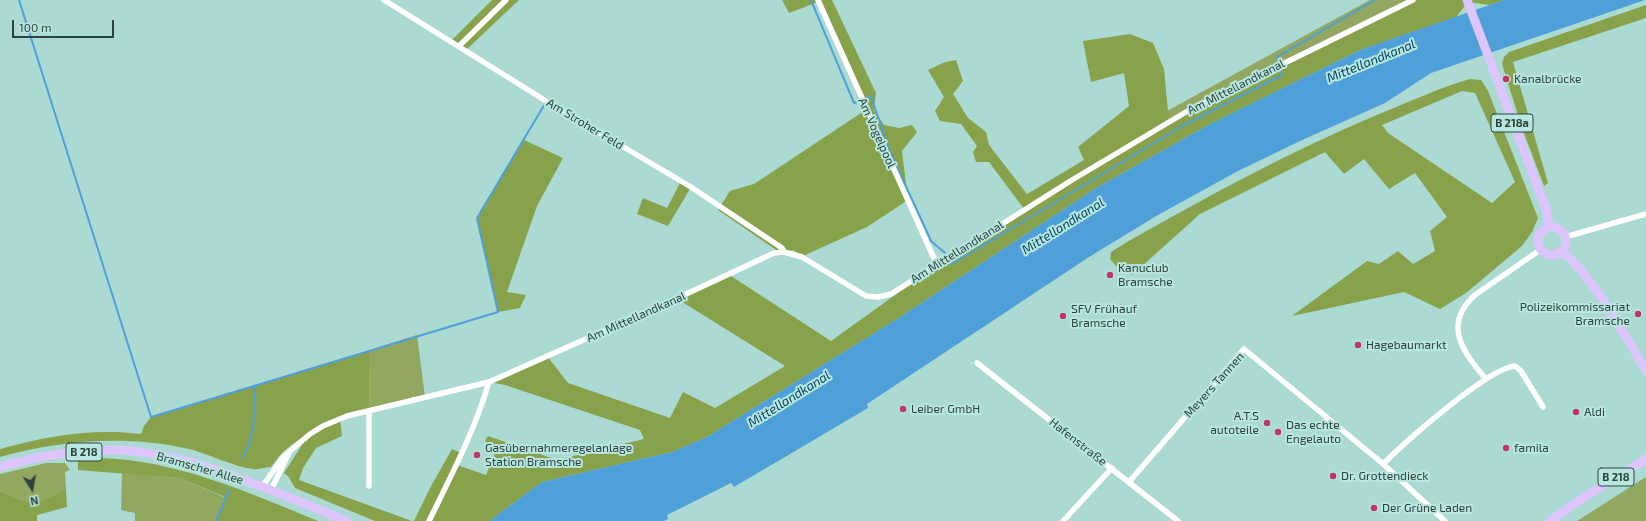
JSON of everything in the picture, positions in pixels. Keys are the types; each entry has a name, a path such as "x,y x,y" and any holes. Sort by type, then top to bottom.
{"main road":[{"name":"B 218a","path":"1469,3 1488,58 1546,208 1549,227"},
{"path":"1549,227 1560,230 1565,237 1565,246 1562,251 1555,255 1550,256 1540,250 1537,243 1539,234 1549,227"},
{"path":"1562,251 1578,266 1646,372"},
{"name":"Bramscher Allee","path":"0,467 70,453 120,450 169,457 271,490 347,521"},
{"name":"B 218","path":"1550,521 1586,496 1646,459"}],"street":[{"name":"Am Stroher Feld","path":"384,0 546,101 691,187 782,248 784,252"},
{"path":"459,46 506,0"},
{"name":"Am Vogelpool","path":"818,0 937,265"},
{"name":"Am Mittellandkanal","path":"262,487 275,466 292,449 310,434 323,426 347,416 489,382 669,302 774,253 784,252 802,257 866,296 878,297 891,294 1072,180 1192,109 1413,0"},
{"path":"1565,237 1646,214"},
{"path":"1486,379 1463,351 1459,339 1459,316 1465,304 1475,295 1540,250"},
{"name":"Meyers Tannen","path":"1129,482 1244,349 1383,464 1445,521"},
{"name":"Hafenstraße","path":"978,363 1178,521"},
{"path":"1383,464 1400,446 1486,379 1507,366 1515,366 1521,371 1543,407"},
{"path":"429,521 456,465 483,402 489,382"},
{"path":"369,411 369,486"},
{"name":"Am Mittellandkanal","path":"271,490 292,449"},
{"path":"1063,521 1112,468"}],"green space":[{"path":"492,0 519,0 466,50 451,41"},
{"path":"782,0 832,0 876,93 874,110 884,125 899,128 912,125 917,132 902,151 908,200 867,227 803,256 793,250 782,254 718,210 730,191 754,184 867,109 818,2 789,13"},
{"path":"1370,0 1413,0 1169,123 1167,111"},
{"path":"1413,0 1504,0 1490,5 1468,2 1456,17 1360,50 1210,124 1096,188 897,319 707,437 672,452 542,482 489,521 414,521 430,488 452,449 461,453 457,465 486,475 496,451 485,441 488,436 557,460 644,439 640,430 505,385 489,382 547,356 568,383 670,418 683,392 715,408 785,366 679,300 731,276 831,341 937,265 1024,209 989,162 976,162 973,152 977,146 961,124 940,121 935,111 944,97 928,70 945,62 956,60 963,81 953,94 968,118 986,132 989,145 1027,194 1084,160 1078,147 1129,106 1124,73 1091,82 1083,41 1130,34 1153,43 1164,69 1169,122"},
{"path":"1646,5 1646,18 1513,62 1548,183 1544,186 1522,128 1502,64 1504,57 1509,52"},
{"path":"1470,79 1481,80 1488,91 1538,218 1532,232 1522,246 1466,293 1440,309 1404,292 1292,316 1367,261 1379,264 1398,251 1413,264 1435,251 1430,231 1447,217 1415,173 1389,189 1364,159 1344,174 1325,152 1200,214 1132,275 1125,265 1117,267 1110,259 1111,252 1127,242 1189,207 1282,158 1346,128","holes":["1462,91 1475,93 1515,182 1492,203 1388,133 1382,125"]},
{"path":"524,140 563,158 537,206 507,292 526,295 520,308 498,312 477,218"},
{"path":"681,181 691,187 668,226 637,214 643,198 667,208"},
{"path":"417,335 425,397 369,411 370,350"},
{"path":"370,350 369,411 340,419 342,436 316,448 303,468 299,480 412,521 375,521 295,488 288,476 284,473 309,434 287,448 271,467 258,469 238,466 189,449 142,442 94,441 70,443 23,451 0,457 0,449 35,440 70,434 123,432 141,434 144,426 151,417"},
{"path":"99,458 128,460 184,471 211,479 265,499 318,521 216,521 225,497 179,478 78,470 78,459"},
{"path":"46,463 65,463 70,470 65,472 66,489 35,504 3,493 0,490 0,474"},
{"path":"122,473 179,478 226,498 216,521 135,521 135,513 121,510"},
{"path":"1646,477 1646,521 1577,521"},
{"path":"66,489 67,507 37,515 37,521 0,521 0,490 3,493 35,504"}],"water":[{"name":"Mittellandkanal","path":"1504,0 1645,0 1431,73 1385,103 1238,171 1158,215 1089,257 867,404 868,408 734,487 731,483 667,515 668,519 664,521 489,521 542,482 672,452 707,437 897,319 1096,188 1210,124 1360,50"}],"waterway":[{"path":"19,0 151,417 254,386"},
{"path":"811,0 854,103 857,102"},
{"path":"1278,60 1277,57 1375,0"},
{"path":"950,261 952,264 1184,125 1282,75 1281,72"},
{"path":"868,97 871,96 889,150 931,241 945,253"},
{"path":"243,458 252,432 254,414 254,386 498,312 477,218 546,102"},
{"path":"216,521 229,490"}],"place":[{"name":"Kanalbrücke","path":"1506,79"},
{"name":"Kanuclub Bramsche","path":"1110,275"},
{"name":"Polizeikommissariat Bramsche","path":"1638,314"},
{"name":"SFV Frühauf Bramsche","path":"1063,316"},
{"name":"Hagebaumarkt","path":"1358,345"},
{"name":"Leiber GmbH","path":"903,409"},
{"name":"Aldi","path":"1576,412"},
{"name":"A.T.S autoteile","path":"1267,423"},
{"name":"Das echte Engelauto","path":"1278,432"},
{"name":"famila","path":"1506,448"},
{"name":"Gasübernahmeregelanlage Station Bramsche","path":"477,455"},
{"name":"Dr. Grottendieck","path":"1333,476"},
{"name":"Der Grüne Laden","path":"1374,508"}]}
